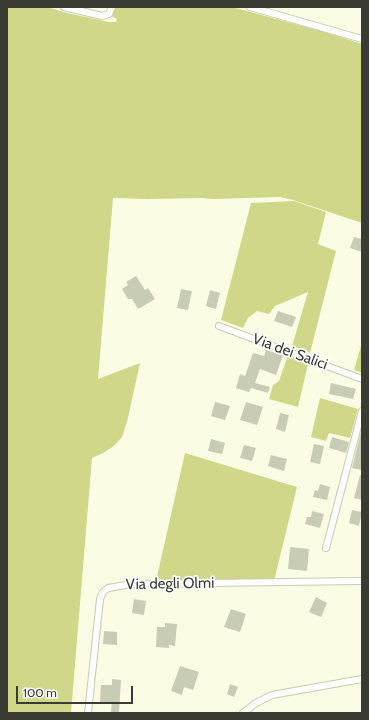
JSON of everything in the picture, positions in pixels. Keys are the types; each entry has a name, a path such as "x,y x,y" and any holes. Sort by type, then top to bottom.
{"street":[{"path":"64,7 105,16 110,13 112,7"},
{"path":"250,7 362,39"},
{"name":"Via dei Salici","path":"219,326 362,379"},
{"path":"326,548 362,411"},
{"name":"Via degli Olmi","path":"88,713 100,599 103,592 108,588 132,584 362,581"},
{"path":"243,713 256,703 272,695 362,679"}],"green space":[{"path":"7,7 47,7 67,13 109,22 116,22 117,19 111,16 111,7 232,7 328,33 362,44 362,223 280,197 214,199 113,198 98,379 140,363 127,422 122,437 114,446 92,458 71,713 7,713"},
{"path":"294,201 326,212 318,244 336,251 310,353 292,346 308,292 275,306 269,314 257,311 248,318 243,328 221,320 251,203"},
{"path":"362,342 362,373 354,370"},
{"path":"288,355 308,364 298,407 269,399 273,385 279,381"},
{"path":"320,398 358,409 350,438 329,433 326,441 311,437"},
{"path":"185,453 297,487 274,581 156,581"}],"building":[{"path":"354,237 362,239 362,252 350,248"},
{"path":"136,276 145,290 148,288 155,299 138,309 132,299 128,299 122,289 128,285 126,282"},
{"path":"181,289 192,291 188,310 177,308"},
{"path":"210,290 220,293 216,309 206,306"},
{"path":"278,311 296,317 292,327 274,321"},
{"path":"266,350 283,355 276,375 260,369 255,383 270,387 268,393 251,388 249,392 236,388 240,374 245,376 253,353 264,356"},
{"path":"331,383 356,389 353,399 329,394"},
{"path":"215,402 230,406 225,420 211,416"},
{"path":"246,402 263,407 257,425 240,420"},
{"path":"280,413 289,415 285,432 276,429"},
{"path":"361,432 362,433 362,470 352,468"},
{"path":"332,437 349,442 346,453 329,448"},
{"path":"211,439 225,443 222,454 208,451"},
{"path":"314,444 324,446 320,464 310,462"},
{"path":"244,445 256,448 252,461 240,458"},
{"path":"271,455 287,459 284,471 268,466"},
{"path":"360,475 362,475 362,500 354,498"},
{"path":"320,484 330,487 327,500 313,497 315,490 318,491"},
{"path":"352,510 362,512 359,526 349,523"},
{"path":"312,511 324,514 320,528 305,524 307,517 311,517"},
{"path":"290,547 309,549 307,571 288,569"},
{"path":"316,597 327,603 321,617 309,612"},
{"path":"134,599 146,601 144,615 132,613"},
{"path":"231,609 246,614 240,632 224,627"},
{"path":"165,623 177,624 175,646 169,645 169,648 156,647 157,627 165,627"},
{"path":"104,631 117,632 117,645 103,644"},
{"path":"180,666 199,672 193,690 184,687 182,695 171,691"},
{"path":"112,679 121,680 119,712 111,712 112,702 100,702 101,685 112,685"},
{"path":"230,684 238,687 234,697 227,694"}]}
